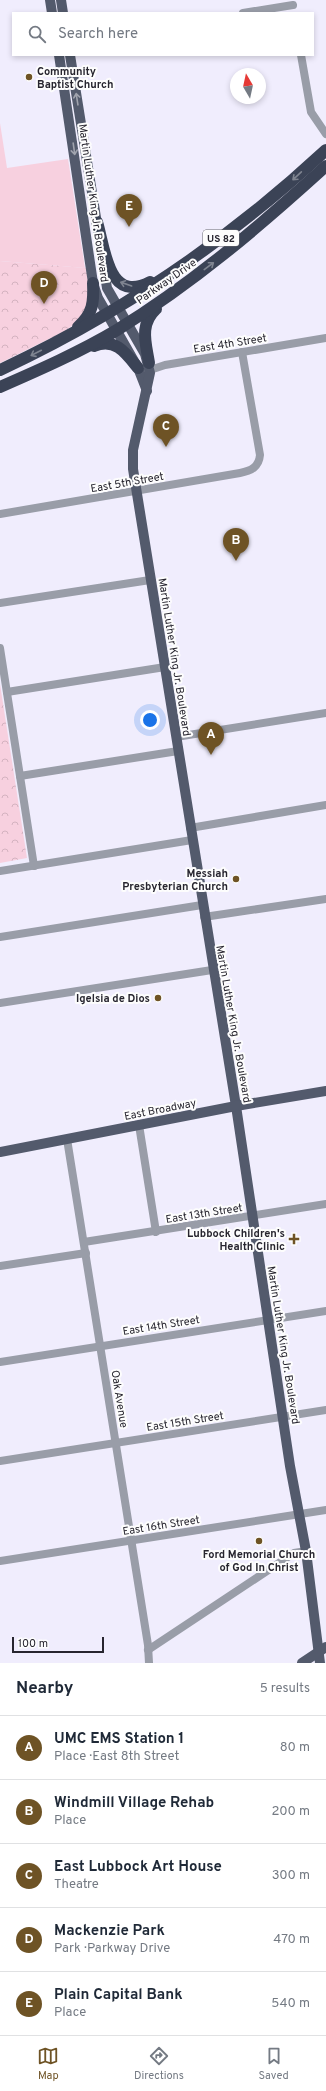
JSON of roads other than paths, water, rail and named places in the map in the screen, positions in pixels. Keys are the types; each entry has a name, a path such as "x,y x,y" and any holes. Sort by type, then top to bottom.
{"highway":[{"name":"Parkway Drive","path":"0,370 52,345 119,308 257,211 326,150"},
{"name":"Parkway Drive","path":"0,387 45,367 116,330 178,290 238,245 326,166"},
{"path":"96,222 104,246 107,266 119,282 125,285 139,287 175,270"},
{"path":"52,345 86,320 92,308 93,284"},
{"path":"144,369 144,335 146,321 151,313 178,290"},
{"path":"45,367 74,356 95,345 110,343 119,347 144,369"}],"main road":[{"path":"50,0 52,12"},
{"path":"61,0 63,12"},
{"name":"Martin Luther King Jr. Boulevard","path":"59,56 93,284 98,298 107,315 144,369"},
{"name":"Martin Luther King Jr. Boulevard","path":"70,56 104,279 127,323 144,369 147,391 133,450 133,469 136,492 212,970 236,1106 283,1417 322,1650 320,1663"},
{"name":"East Broadway","path":"0,1152 236,1106 326,1091"},
{"path":"302,1663 322,1650"}],"street":[{"path":"250,12 293,6"},
{"path":"301,56 311,112 326,134"},
{"name":"East 4th Street","path":"144,369 165,364 326,338"},
{"name":"East 5th Street","path":"0,514 136,492 245,472 256,466 260,455 242,352"},
{"path":"0,603 150,580"},
{"path":"0,648 34,866"},
{"path":"7,692 165,667"},
{"path":"176,737 326,712"},
{"path":"20,776 178,751"},
{"path":"190,828 326,805"},
{"path":"0,871 192,840"},
{"path":"204,917 326,899"},
{"path":"0,937 202,905"},
{"path":"0,1004 212,970"},
{"path":"139,1125 156,1232"},
{"name":"Oak Avenue","path":"67,1139 101,1346 149,1663"},
{"name":"East 13th Street","path":"84,1242 252,1217 326,1204"},
{"path":"0,1266 86,1253"},
{"name":"East 14th Street","path":"0,1362 326,1311"},
{"name":"East 15th Street","path":"0,1461 326,1410"},
{"name":"East 16th Street","path":"0,1561 326,1510"},
{"path":"148,1650 294,1553 306,1551"}],"place":[{"name":"Community Baptist Church","path":"29,77"},
{"name":"Plain Capital Bank","path":"129,227"},
{"name":"Mackenzie Park","path":"44,304"},
{"name":"East Lubbock Art House","path":"166,447"},
{"name":"Windmill Village Rehab","path":"236,561"},
{"name":"UMC EMS Station 1","path":"211,755"},
{"name":"Messiah Presbyterian Church","path":"236,879"},
{"name":"Igelsia de Dios","path":"158,998"},
{"name":"Lubbock Children's Health Clinic","path":"294,1239"},
{"name":"Ford Memorial Church of God In Christ","path":"259,1541"}]}
